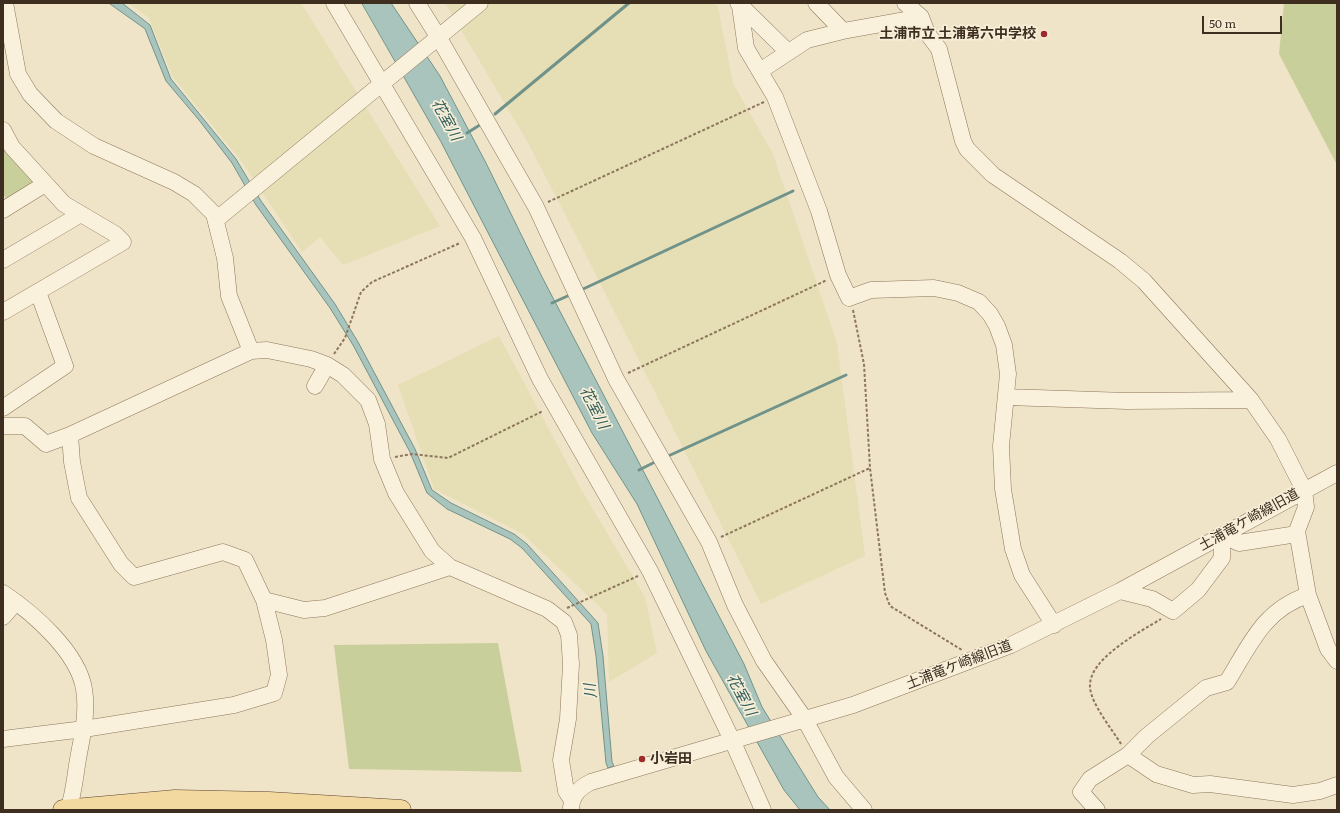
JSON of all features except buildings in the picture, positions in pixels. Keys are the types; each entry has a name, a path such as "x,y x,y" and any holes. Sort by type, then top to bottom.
{"main road":[{"path":"67,810 175,800 269,802 401,810"}],"street":[{"path":"334,3 472,238 540,379 650,571 735,739 763,810"},
{"path":"417,3 440,38 536,207 616,379 709,542 735,605 764,662 836,777 864,810"},
{"path":"217,219 440,38 480,3"},
{"path":"816,3 843,31"},
{"path":"905,3 921,17 927,33 939,49 963,141 967,149 993,175 1120,261 1144,281 1251,400 1278,439 1304,490 1306,507 1297,534 1308,595 1328,649 1337,661"},
{"path":"739,5 788,52"},
{"path":"739,5 746,48 775,97 819,211 838,275 849,298 871,290 934,288 958,293 979,302 990,314 997,326 1004,346 1008,374 1001,446 1002,482 1013,549 1022,575 1054,625"},
{"path":"5,7 18,74 30,94 56,121 94,146 174,182 194,194 214,214 217,219 225,258 229,296 251,351"},
{"path":"760,71 807,40 843,31 921,17"},
{"path":"3,130 12,147 64,204 115,234 124,242 3,312"},
{"path":"3,210 45,184"},
{"path":"3,260 81,214"},
{"path":"3,408 64,366 38,292"},
{"path":"3,426 25,426 46,444 70,435 251,351 267,350 311,359 327,365 343,375 368,400 376,424 382,459 396,493 432,551 450,567 547,609 564,622 569,635 571,664 568,719 561,760 566,791 571,805"},
{"path":"315,386 327,365"},
{"path":"1006,397 1127,401 1251,400"},
{"path":"3,739 84,729 234,705 274,693 279,675 274,640 264,600 246,560 223,552 134,577 121,564 79,498 72,462 70,435"},
{"name":"土浦竜ケ崎線旧道","path":"571,805 576,792 591,782 800,719 853,705 1011,645 1120,591 1337,473"},
{"path":"1120,591 1152,599 1172,611 1198,590 1222,558 1222,535 1239,544 1297,534"},
{"path":"264,600 304,610 325,608 450,567"},
{"path":"1097,810 1081,792 1090,779 1128,755 1147,736 1206,688 1226,682 1262,625 1277,610 1292,601 1308,595"},
{"path":"3,617 9,598 62,644 75,667 84,688 84,729 67,810"},
{"path":"1128,755 1156,774 1193,785 1210,784 1293,795 1320,791 1337,785"}],"path":[{"path":"536,207 775,97"},
{"path":"327,365 345,338 361,292 372,282 472,238"},
{"path":"616,379 838,275"},
{"path":"849,298 856,318 864,364 870,468 885,593 890,606 959,648 973,660"},
{"path":"382,459 412,454 448,458 554,405"},
{"path":"709,542 870,468"},
{"path":"554,614 650,571"},
{"path":"1128,755 1099,710 1090,688 1092,674 1097,667 1119,646 1172,611"}],"shaded area":[{"path":"127,3 301,3 440,226 343,265 320,237 302,252 242,162 173,77 148,17"},
{"path":"445,3 714,3 718,7 733,83 773,154 837,343 865,556 761,604 584,251 527,141"},
{"path":"499,336 581,489 645,597 657,653 609,682 607,614 523,534 434,489 398,385"}],"green space":[{"path":"1284,3 1337,3 1337,165 1279,54"},
{"path":"3,142 33,177 31,186 7,200 3,194"},
{"path":"498,643 522,772 349,769 334,645"}],"water":[{"path":"109,3 122,3 150,25 171,79 236,159 261,201 335,304 358,342 415,449 432,490 451,503 514,534 527,544 598,623 603,656 612,762 614,766 608,768 606,763 596,656 591,624 522,548 510,539 447,509 427,493 410,452 353,345 330,308 256,205 232,163 199,120 166,81 145,29"},
{"name":"花室川","path":"362,3 391,3 440,76 486,163 541,275 744,664 762,707 818,797 830,810 800,810 784,790 706,651 637,504 592,433 441,142"}],"waterway":[{"path":"495,114 629,3"},
{"name":"花室川","path":"467,133 483,123"},
{"path":"581,290 793,191"},
{"path":"552,303 572,294"},
{"path":"666,457 846,375"},
{"path":"639,470 657,461"}],"place":[{"name":"土浦市立 土浦第六中学校","path":"1044,34"},
{"name":"小岩田","path":"642,759"}],"water label":[{"name":"川","path":"591,691"}]}
